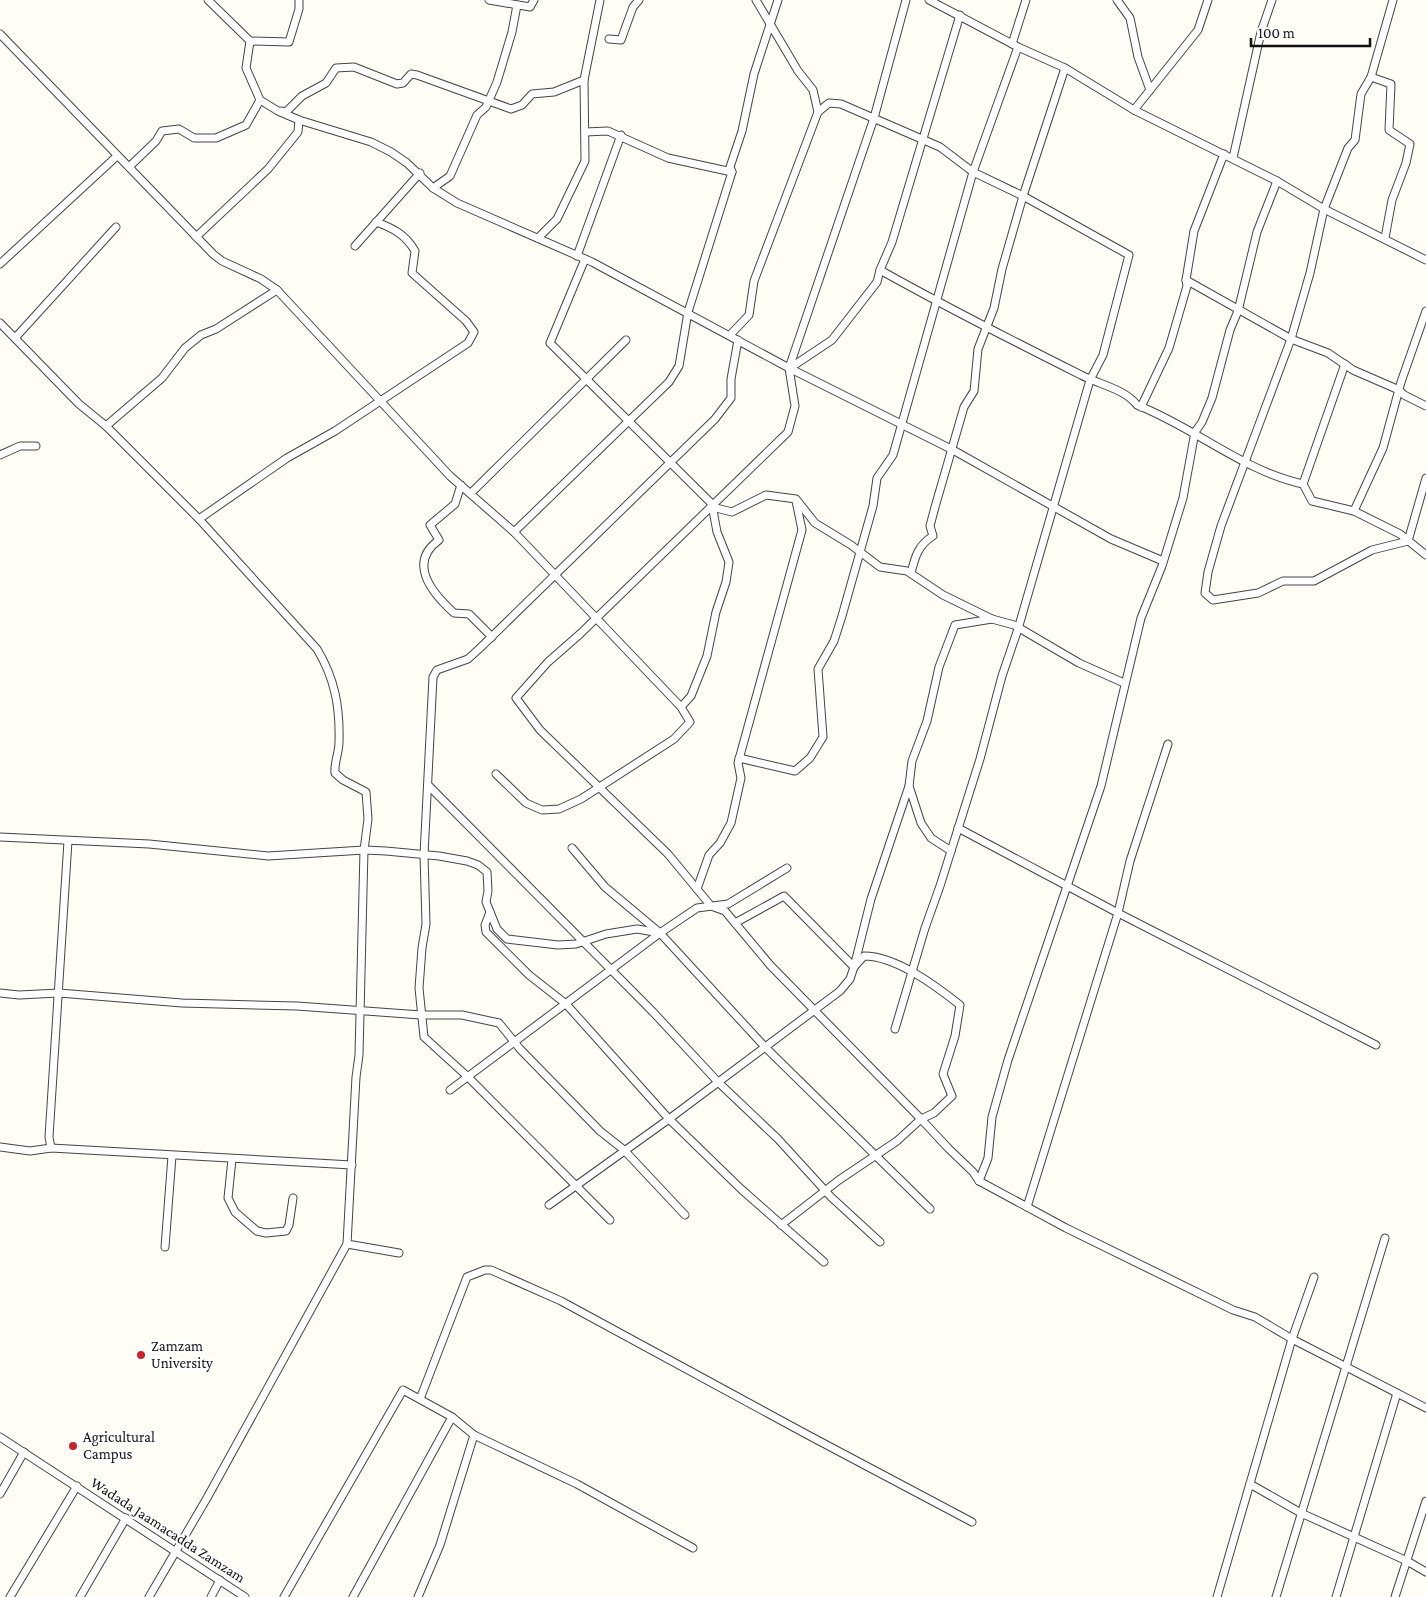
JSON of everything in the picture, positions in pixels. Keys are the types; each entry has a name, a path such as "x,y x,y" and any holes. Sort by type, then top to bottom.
{"street":[{"path":"208,0 250,42 289,42 300,8 300,0"},
{"path":"489,0 530,7 534,0"},
{"path":"538,238 556,219 583,168 586,157 584,80 600,0"},
{"path":"609,39 621,40 633,7 638,0"},
{"path":"756,0 798,71 812,90 818,112"},
{"path":"514,532 675,374 688,312 732,172 730,167 742,131 754,74 780,0"},
{"path":"906,0 874,118 789,368 795,406 788,432 548,662 516,698 540,730 668,854 711,906 725,911 770,965 921,1118 948,1148 974,1172 979,1181 1233,1310 1256,1317 1292,1339 1426,1408"},
{"path":"928,0 1015,45 1065,68 1134,110 1233,158 1324,209 1426,260"},
{"path":"739,758 795,771 810,758 823,737 818,669 834,641 873,506 877,478 893,455 973,172 1015,45 1026,0"},
{"path":"1117,0 1130,18 1138,57 1150,90"},
{"path":"1134,110 1198,30 1208,0"},
{"path":"1233,158 1262,32 1272,0"},
{"path":"1394,0 1370,76 1361,94 1355,140 1348,148 1324,209 1310,273 1290,339 1221,526 1208,572 1205,592 1213,600 1258,593 1282,581 1314,581 1372,550 1408,541"},
{"path":"433,188 450,176 477,116 488,101 497,82 512,32 517,5"},
{"path":"789,368 832,340 877,282 892,242 924,140 960,15"},
{"path":"0,34 196,238 222,261 248,272 277,290 380,402 461,485 514,532 597,617 680,707 690,722 674,739 581,799 559,809 542,810 526,803 496,774"},
{"path":"250,42 246,68 260,100 278,111 299,120 371,142 391,152 420,174 433,188 457,203 585,259 657,299 688,312 789,368 953,450 1111,540 1163,561"},
{"path":"278,111 286,112 302,96 326,83 336,68 362,69 397,84 403,83 411,74 417,75 511,109 516,108 532,94 554,92 584,80"},
{"path":"911,574 918,550 924,542 933,536 930,526 964,407 974,391 978,349 996,301 1002,269 1023,196 1065,68"},
{"path":"1370,76 1391,84 1389,130 1410,144 1406,163 1392,200 1385,238"},
{"path":"129,168 156,141 162,131 178,129 194,138 216,138 246,125 260,100"},
{"path":"730,335 749,315 754,281 771,231 818,112 829,103 835,103 874,118 940,147 973,172 1023,196 1129,255 1103,355 1090,380 1054,509 1002,676 987,733 894,1029"},
{"path":"196,238 268,169 298,132 299,120"},
{"path":"585,132 608,131 621,135 668,158 732,172"},
{"path":"577,256 621,135"},
{"path":"1141,407 1169,348 1187,286 1186,280 1194,231 1224,154"},
{"path":"0,264 117,156"},
{"path":"355,246 420,174"},
{"path":"979,1181 988,1158 992,1117 1008,1060 1101,786 1141,618 1163,561 1183,498 1195,432 1208,410 1230,330 1238,311 1257,232 1277,181"},
{"path":"199,520 286,458 335,431 468,343 474,332 466,321 412,273 415,251 408,239 389,226 376,222"},
{"path":"14,338 116,227"},
{"path":"585,259 550,343 712,504 724,512 732,512 766,495 796,499 815,523 880,567 911,574 943,595 992,618 1007,622 1079,663 1124,683"},
{"path":"880,270 936,302 1090,380 1131,396 1137,405 1195,432 1245,462 1290,481 1303,484"},
{"path":"1186,280 1290,339 1328,353 1353,370 1399,390 1404,395 1426,406"},
{"path":"106,426 162,378 185,348 201,335 216,329 277,290"},
{"path":"1354,511 1383,448 1399,390 1426,311"},
{"path":"0,323 79,404 106,426 199,520 316,649 333,679 339,728 335,772 343,780 366,792 368,819 364,850 360,1012 347,1244 177,1551 149,1597"},
{"path":"471,493 626,340"},
{"path":"610,1220 574,1186 468,1077 424,1037 420,1015 419,988 426,924 424,855 433,677 437,670 468,659 492,637 670,464 729,403 738,340"},
{"path":"1345,364 1303,484 1312,501 1354,511 1400,534 1426,555"},
{"path":"0,455 20,446 36,446"},
{"path":"1408,541 1426,478"},
{"path":"461,485 455,504 430,525 439,540 425,552 423,561 429,586 454,613 469,614 492,637"},
{"path":"698,889 709,855 720,843 731,822 741,778 739,758 802,530 796,499"},
{"path":"680,707 691,696 707,656 716,612 726,582 729,562 717,532 712,504"},
{"path":"549,1205 814,1011 840,991 850,979 871,899 908,786 912,762 926,721 939,667 955,625 992,618"},
{"path":"1028,1207 1118,913 1130,860 1168,744"},
{"path":"428,785 653,1012 718,1082 778,1138 826,1191 880,1242"},
{"path":"908,786 920,822 931,838 951,852"},
{"path":"958,828 1067,887 1376,1045"},
{"path":"0,837 150,844 268,856 364,850 467,861 483,868 487,872 488,891 486,902 502,934 514,941 558,945 583,942 606,934 637,929 660,933"},
{"path":"51,1148 49,1137 68,841"},
{"path":"572,848 605,887 660,933 765,1047 930,1209"},
{"path":"450,1090 660,933 697,908 728,904 787,868"},
{"path":"735,923 784,896 854,966"},
{"path":"490,912 485,925 486,932 529,975 566,1004 669,1119 781,1226 824,1262"},
{"path":"781,1226 874,1154 897,1141 921,1118 934,1113 952,1096 943,1074 955,1036 960,1004 911,970 872,956 864,956 854,966"},
{"path":"0,993 19,995 59,993 182,1003 297,1006 360,1012 473,1016 499,1023 600,1131 624,1150 685,1215"},
{"path":"0,1147 30,1151 51,1148 172,1156 352,1164"},
{"path":"165,1247 172,1156"},
{"path":"232,1159 228,1198 235,1212 257,1231 266,1233 286,1231 289,1225 293,1198"},
{"path":"1276,1597 1385,1238"},
{"path":"347,1244 399,1253"},
{"path":"420,1400 467,1277 485,1270 491,1270 562,1301 972,1522"},
{"path":"1217,1597 1292,1339 1314,1277"},
{"path":"284,1597 403,1390 452,1417 474,1435 577,1484 694,1548"},
{"path":"1336,1597 1397,1392"},
{"path":"353,1597 452,1417"},
{"path":"418,1597 440,1545 474,1435"},
{"name":"Wadada Jaamacadda Zamzam","path":"0,1437 245,1597"},
{"path":"0,1494 24,1452"},
{"path":"1250,1484 1301,1513 1407,1561 1426,1572"},
{"path":"10,1597 28,1563 77,1486"},
{"path":"1396,1597 1426,1501"},
{"path":"80,1597 126,1518"},
{"path":"211,1597 220,1580"}],"place":[{"name":"Zamzam University","path":"141,1355"},
{"name":"Agricultural Campus","path":"73,1446"}]}
